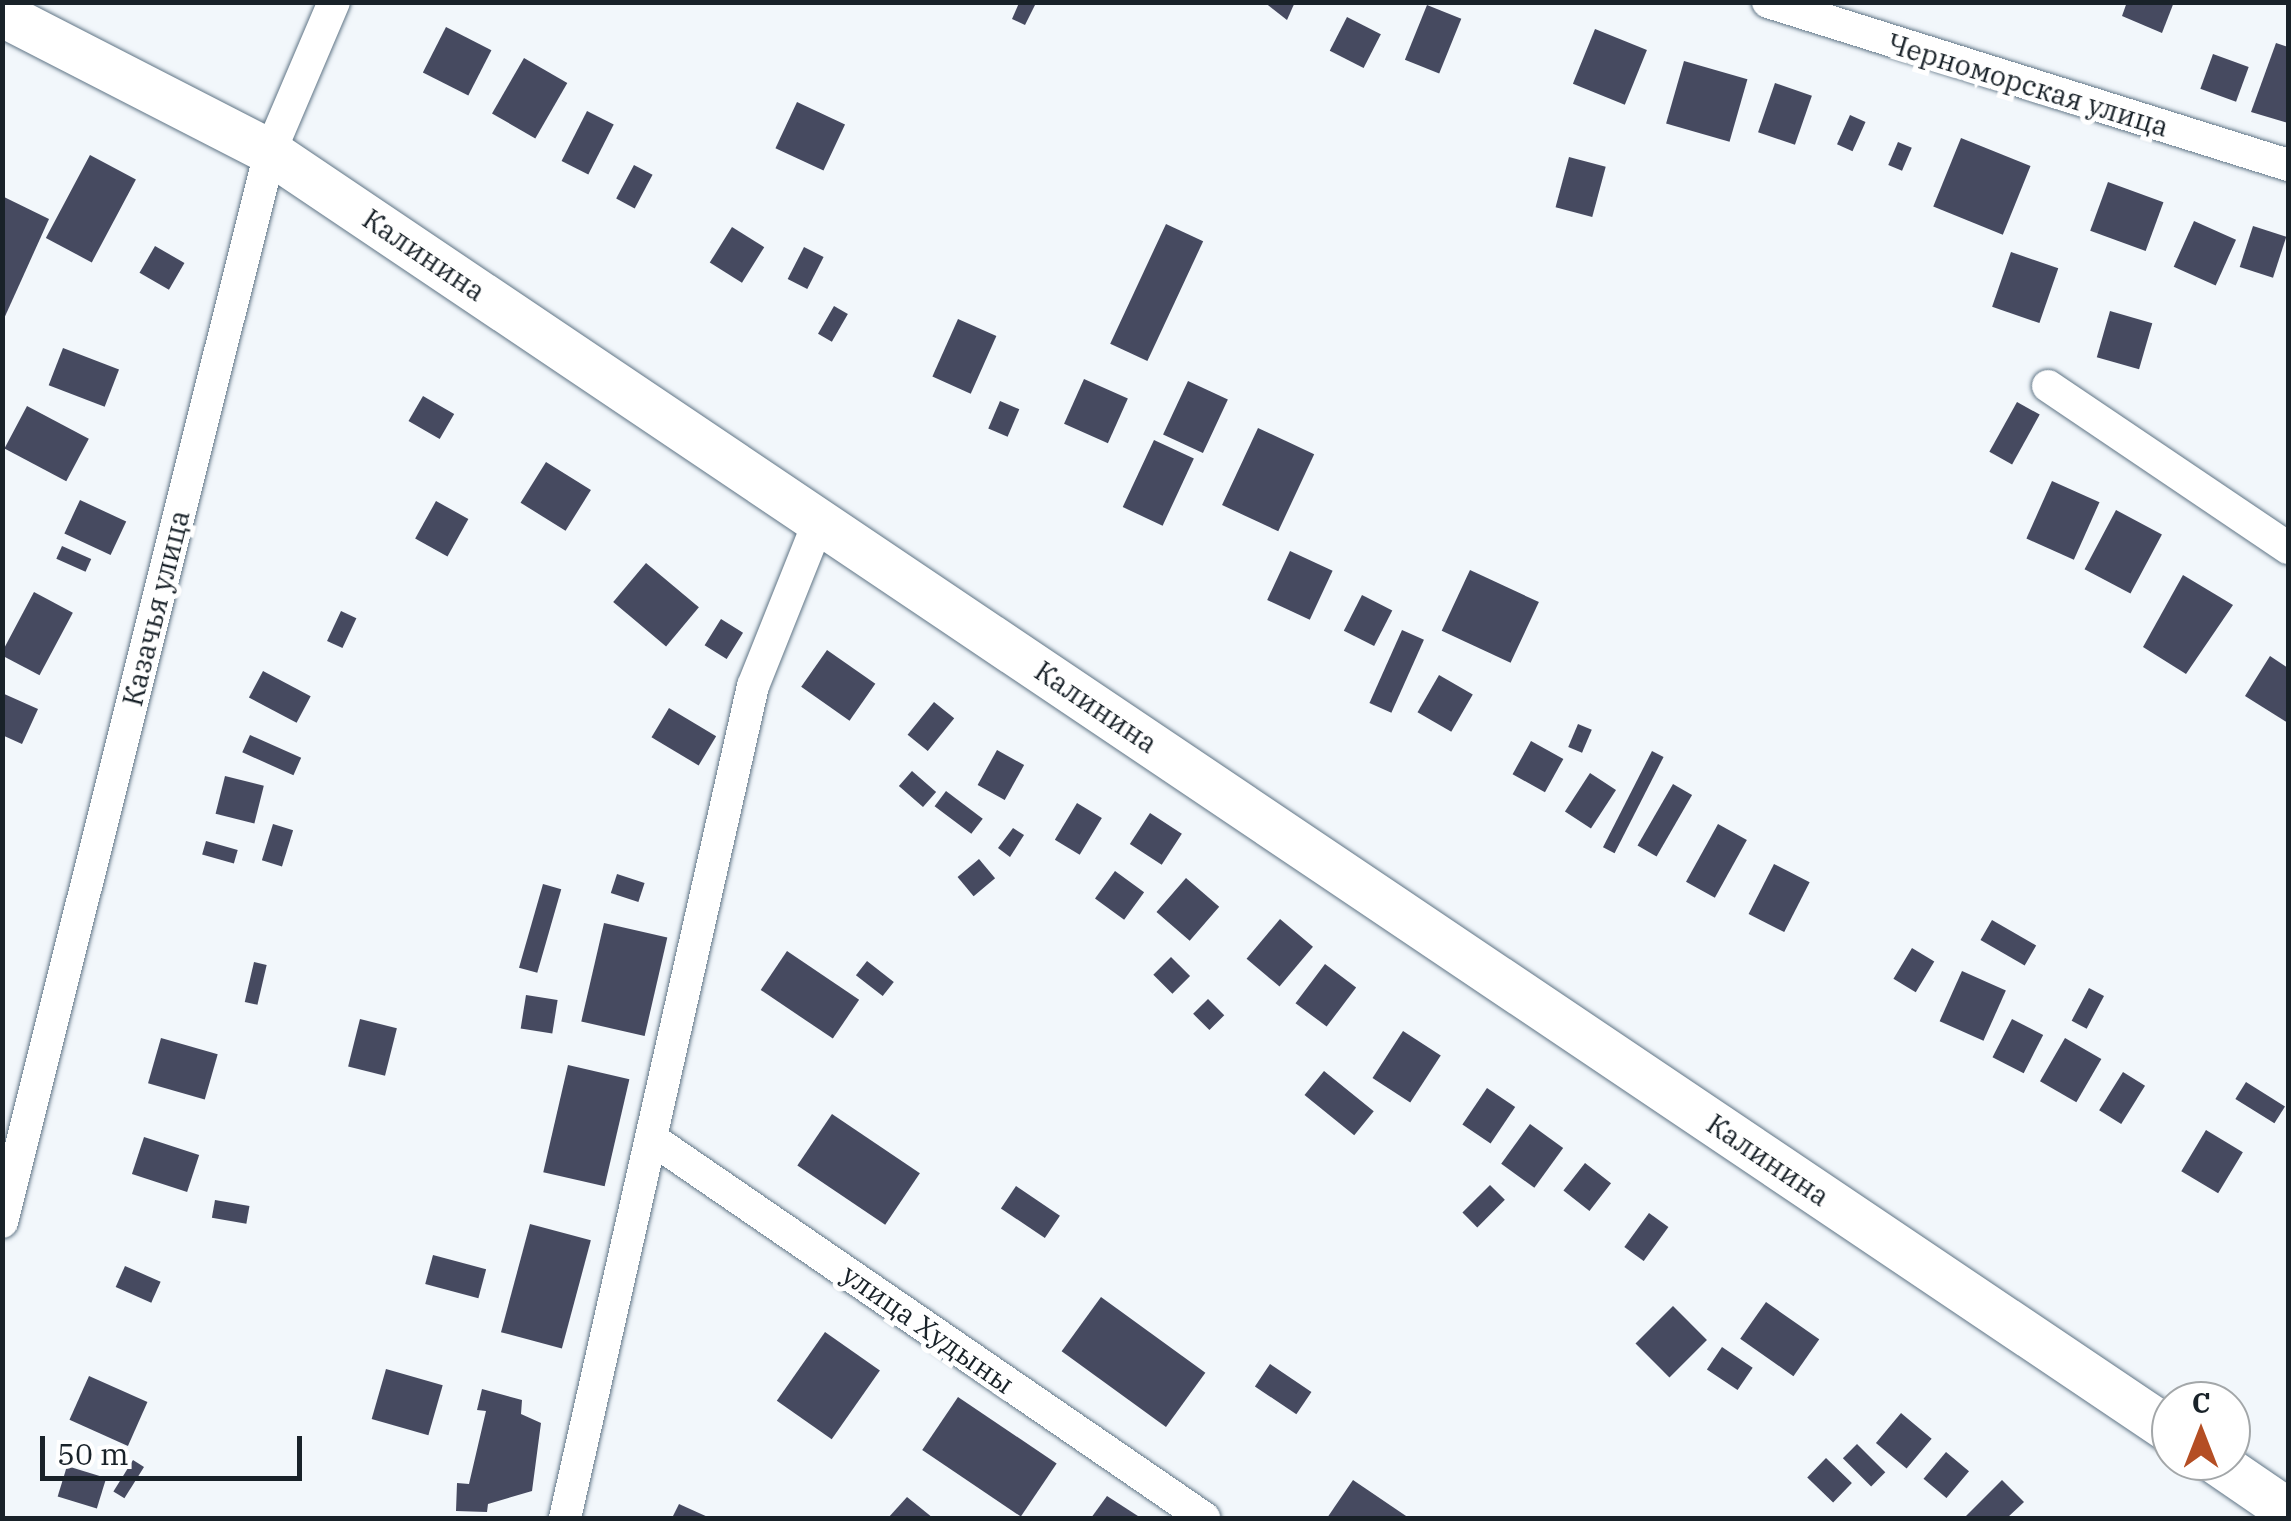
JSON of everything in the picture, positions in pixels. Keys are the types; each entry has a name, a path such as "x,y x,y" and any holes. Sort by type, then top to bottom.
{"street":[{"name":"Казачья улица","path":"2,1222 270,152 334,2"},
{"name":"Черноморская улица","path":"1768,2 2288,165"},
{"name":"Калинина","path":"2,14 270,152 2151,1419"},
{"path":"2048,386 2288,548"},
{"path":"564,1518 754,686 819,521"},
{"name":"улица Худыны","path":"652,1139 1204,1518"},
{"path":"2245,1481 2288,1510"}],"building":[{"path":"1264,2 1295,2 1287,20"},
{"path":"2127,2 2174,2 2162,33 2122,16"},
{"path":"1019,3 1036,3 1025,25 1012,19"},
{"path":"1427,5 1461,19 1439,74 1405,60"},
{"path":"1347,17 1381,34 1364,68 1330,51"},
{"path":"446,27 491,50 468,96 423,72"},
{"path":"1595,29 1647,50 1625,105 1573,84"},
{"path":"2276,43 2288,47 2288,123 2251,112"},
{"path":"2213,54 2249,67 2236,102 2200,89"},
{"path":"524,58 567,83 535,138 492,113"},
{"path":"1684,61 1747,79 1730,142 1666,123"},
{"path":"1775,83 1812,96 1795,145 1758,132"},
{"path":"797,102 845,124 823,171 775,148"},
{"path":"587,111 614,125 588,175 562,161"},
{"path":"1850,115 1866,122 1853,151 1837,144"},
{"path":"1961,138 2031,166 2003,235 1933,207"},
{"path":"1898,142 1912,148 1902,171 1888,165"},
{"path":"90,155 136,179 92,262 46,238"},
{"path":"1569,157 1606,167 1592,217 1556,207"},
{"path":"634,165 653,175 635,208 616,199"},
{"path":"2108,182 2163,202 2146,251 2090,231"},
{"path":"2,196 49,219 2,323"},
{"path":"2194,221 2236,240 2216,285 2174,267"},
{"path":"1166,224 1203,241 1147,361 1110,344"},
{"path":"2253,226 2286,237 2273,278 2240,267"},
{"path":"732,227 764,247 742,283 710,263"},
{"path":"155,246 184,263 169,290 140,273"},
{"path":"804,247 824,257 807,289 788,279"},
{"path":"2011,252 2058,268 2039,323 1992,307"},
{"path":"834,306 848,314 832,342 818,334"},
{"path":"2110,311 2152,323 2139,369 2097,357"},
{"path":"958,319 996,336 971,394 932,377"},
{"path":"63,348 119,370 105,407 49,385"},
{"path":"1084,379 1128,399 1108,443 1064,424"},
{"path":"1188,381 1228,400 1203,453 1163,434"},
{"path":"423,396 454,414 440,439 408,421"},
{"path":"1000,401 1019,409 1008,437 988,429"},
{"path":"2017,402 2040,415 2012,464 1989,452"},
{"path":"27,406 89,439 66,481 4,448"},
{"path":"1258,428 1314,454 1278,531 1222,505"},
{"path":"1154,440 1194,459 1163,526 1123,507"},
{"path":"546,462 591,490 566,531 521,503"},
{"path":"2052,481 2100,502 2074,560 2026,539"},
{"path":"80,500 126,522 111,555 64,534"},
{"path":"436,501 468,519 448,557 415,539"},
{"path":"2116,510 2162,534 2130,594 2085,569"},
{"path":"62,546 91,559 86,572 56,559"},
{"path":"1290,551 1333,571 1310,620 1267,600"},
{"path":"646,563 699,607 666,646 613,602"},
{"path":"1470,570 1539,602 1511,663 1442,631"},
{"path":"2183,575 2233,605 2186,674 2143,647"},
{"path":"34,592 73,613 40,675 2,655"},
{"path":"1362,595 1392,610 1374,646 1344,631"},
{"path":"341,611 356,618 342,648 327,641"},
{"path":"721,619 743,633 727,659 705,645"},
{"path":"1402,630 1424,640 1391,713 1369,703"},
{"path":"827,650 875,684 850,721 801,687"},
{"path":"2270,656 2288,668 2288,723 2245,696"},
{"path":"263,671 311,696 297,723 249,697"},
{"path":"1439,675 1473,694 1451,732 1418,712"},
{"path":"2,693 38,709 22,744 2,735"},
{"path":"934,702 954,718 928,751 908,735"},
{"path":"669,708 716,736 699,765 651,737"},
{"path":"1578,724 1592,730 1582,753 1568,747"},
{"path":"250,735 301,758 293,775 242,752"},
{"path":"1531,741 1563,759 1545,792 1513,774"},
{"path":"997,750 1024,765 1005,800 978,785"},
{"path":"1652,751 1664,757 1615,853 1603,847"},
{"path":"912,771 936,792 923,807 899,786"},
{"path":"1590,773 1616,790 1591,828 1565,812"},
{"path":"225,776 264,786 254,824 216,814"},
{"path":"1673,784 1692,795 1657,856 1638,845"},
{"path":"946,791 983,819 971,834 935,806"},
{"path":"1077,803 1102,818 1080,855 1055,840"},
{"path":"1150,813 1182,834 1162,865 1130,844"},
{"path":"273,824 293,830 282,866 262,860"},
{"path":"1718,824 1747,840 1715,898 1686,882"},
{"path":"1013,828 1024,835 1010,857 998,848"},
{"path":"206,841 238,850 234,864 202,854"},
{"path":"979,859 995,878 974,896 958,877"},
{"path":"1774,864 1810,882 1784,932 1749,914"},
{"path":"1115,871 1144,892 1124,920 1095,899"},
{"path":"617,874 645,883 638,902 611,893"},
{"path":"1186,878 1219,907 1190,941 1156,912"},
{"path":"543,884 561,889 537,973 519,968"},
{"path":"1280,919 1313,947 1280,986 1247,959"},
{"path":"1992,920 2036,945 2025,965 1980,940"},
{"path":"604,923 667,938 645,1036 581,1021"},
{"path":"1912,948 1934,961 1916,992 1893,979"},
{"path":"787,951 859,1000 833,1039 761,990"},
{"path":"1171,957 1190,976 1172,994 1153,975"},
{"path":"867,961 894,982 883,996 856,975"},
{"path":"254,962 267,965 257,1005 245,1002"},
{"path":"1325,964 1356,987 1327,1027 1296,1003"},
{"path":"1962,971 2006,991 1983,1041 1940,1021"},
{"path":"2089,988 2104,996 2087,1029 2072,1021"},
{"path":"526,995 558,1000 552,1034 521,1029"},
{"path":"1208,999 1224,1015 1209,1030 1193,1014"},
{"path":"360,1019 397,1028 385,1076 348,1067"},
{"path":"2012,1019 2043,1035 2024,1073 1992,1057"},
{"path":"1403,1031 1441,1056 1410,1102 1373,1078"},
{"path":"161,1038 218,1054 205,1099 148,1083"},
{"path":"2065,1038 2101,1059 2076,1102 2040,1081"},
{"path":"568,1065 629,1079 605,1186 543,1172"},
{"path":"1324,1071 1374,1111 1354,1135 1304,1095"},
{"path":"2123,1072 2145,1086 2121,1124 2099,1110"},
{"path":"2246,1082 2285,1106 2274,1123 2235,1099"},
{"path":"1487,1088 1515,1107 1491,1143 1462,1124"},
{"path":"832,1114 920,1173 885,1225 797,1165"},
{"path":"1530,1124 1563,1148 1534,1188 1501,1164"},
{"path":"2206,1130 2243,1152 2218,1193 2181,1171"},
{"path":"144,1137 199,1155 187,1192 132,1174"},
{"path":"1585,1163 1611,1183 1589,1211 1563,1191"},
{"path":"1490,1185 1505,1200 1477,1227 1462,1213"},
{"path":"1016,1186 1060,1216 1045,1238 1001,1208"},
{"path":"215,1200 249,1206 246,1224 212,1218"},
{"path":"1649,1213 1668,1227 1644,1261 1624,1247"},
{"path":"530,1224 591,1240 562,1348 501,1332"},
{"path":"433,1255 486,1269 478,1298 425,1284"},
{"path":"125,1266 161,1282 151,1303 116,1287"},
{"path":"1101,1297 1205,1373 1166,1427 1062,1351"},
{"path":"1766,1302 1819,1339 1793,1376 1740,1339"},
{"path":"1673,1306 1707,1340 1669,1377 1636,1343"},
{"path":"825,1332 880,1370 832,1439 777,1401"},
{"path":"1722,1347 1753,1368 1738,1390 1707,1369"},
{"path":"1270,1364 1311,1392 1296,1414 1255,1386"},
{"path":"386,1369 443,1385 428,1435 372,1419"},
{"path":"89,1376 147,1402 128,1446 69,1420"},
{"path":"482,1389 522,1400 521,1414 541,1423 532,1491 488,1504 487,1512 456,1511 457,1483 469,1484 486,1411 477,1410"},
{"path":"958,1397 1057,1464 1021,1517 922,1450"},
{"path":"1901,1413 1932,1439 1907,1469 1876,1443"},
{"path":"1857,1444 1885,1472 1871,1486 1843,1458"},
{"path":"1946,1452 1969,1471 1946,1498 1924,1479"},
{"path":"1826,1458 1852,1483 1833,1502 1807,1477"},
{"path":"133,1460 144,1467 124,1498 113,1491"},
{"path":"67,1466 106,1478 97,1509 58,1497"},
{"path":"1353,1480 1409,1518 1327,1518"},
{"path":"2002,1480 2024,1502 2007,1518 1964,1518"},
{"path":"1107,1496 1141,1518 1091,1518"},
{"path":"907,1497 933,1518 888,1518"},
{"path":"679,1504 710,1518 672,1518"}]}
